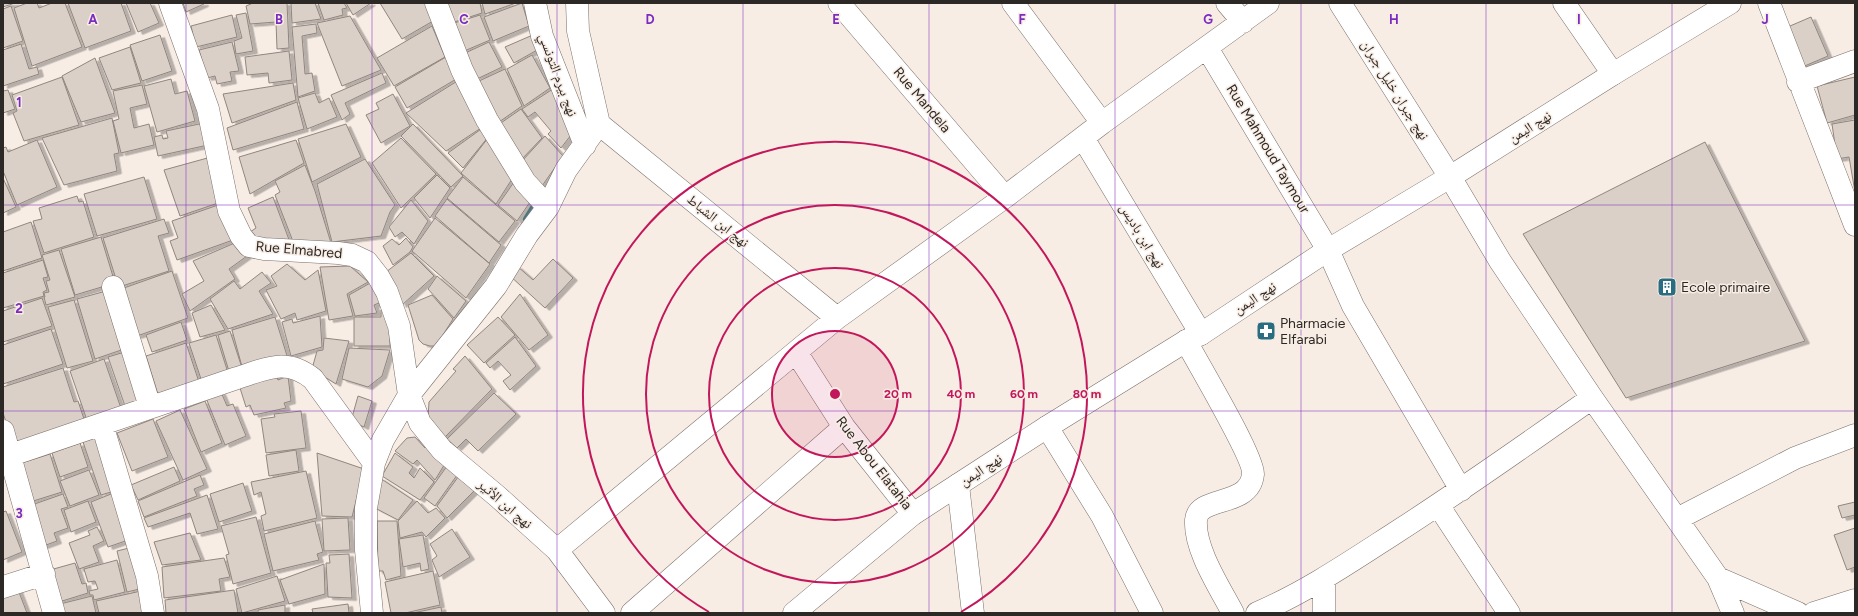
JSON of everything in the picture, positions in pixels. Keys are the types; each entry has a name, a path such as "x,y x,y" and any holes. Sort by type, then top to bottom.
{"street":[{"name":"Rue Elmabred","path":"170,3 208,110 229,210 242,236 249,246 264,249 338,252 352,255 367,262 378,276 387,292 399,326 409,394"},
{"path":"436,3 462,70 487,120 526,182 548,207"},
{"name":"نهج بيرم التونسي","path":"535,3 542,36 585,145"},
{"path":"372,613 366,550 366,508 374,463 383,440 409,394 496,286 527,235 548,207 566,170 599,124 578,32 577,3"},
{"name":"Rue Mandela","path":"840,3 1005,197"},
{"path":"1013,3 1102,123"},
{"path":"1227,3 1243,22"},
{"path":"556,550 837,318 1005,197 1102,123 1268,3"},
{"name":"نهج جبران خليل جبران","path":"1340,3 1450,177 1500,261 1592,398 1718,578 1734,613"},
{"path":"1564,3 1613,74"},
{"name":"نهج اليمن","path":"794,613 913,514 1047,427 1193,338 1328,250 1450,177 1613,74 1730,3"},
{"path":"1769,3 1798,82 1855,225"},
{"name":"Rue Mahmoud Taymour","path":"1207,48 1328,250 1353,306 1461,490"},
{"path":"1798,82 1855,61"},
{"name":"نهج ابن الشباط","path":"599,124 837,318"},
{"name":"نهج ابن باديس","path":"1083,138 1193,338 1242,444 1253,472 1251,484 1245,493 1201,510 1196,518 1197,534 1206,558 1232,613"},
{"path":"113,287 150,407"},
{"name":"Rue Abou Elatahia","path":"796,352 844,427 913,514"},
{"path":"10,455 237,378 273,368 288,366 302,370 313,379 374,463"},
{"name":"نهج ابن الأثير","path":"409,394 420,423 442,450 497,496 556,550 604,613"},
{"path":"1257,613 1278,604 1324,579 1461,490 1592,398"},
{"path":"102,424 147,576 153,613"},
{"path":"632,613 844,427"},
{"path":"1047,427 1102,516 1152,613"},
{"path":"3,431 54,613"},
{"path":"1678,519 1795,458 1855,435"},
{"path":"958,485 973,613"},
{"path":"1438,505 1509,613"},
{"path":"3,587 44,574"},
{"path":"1718,578 1798,613"},
{"path":"1324,579 1324,613"},
{"path":"1814,613 1855,600"}],"building":[{"path":"3,3 15,3 3,7"},
{"path":"27,3 37,3 39,8 52,3 65,3 82,47 32,66 14,8"},
{"path":"68,3 121,3 131,31 85,48"},
{"path":"126,3 150,3 159,23 138,32"},
{"path":"183,3 204,3 204,4 186,12"},
{"path":"253,3 287,3 289,48 277,49 276,22 250,24 246,6"},
{"path":"291,3 315,3 321,19 292,23"},
{"path":"318,3 344,3 347,8 342,9 343,15 324,20"},
{"path":"346,3 371,3 353,15"},
{"path":"380,3 427,3 433,21 402,39"},
{"path":"441,3 480,3 482,13 448,24"},
{"path":"482,3 516,3 485,14"},
{"path":"522,3 529,26 493,41 484,17"},
{"path":"11,6 23,41 3,48 3,9"},
{"path":"246,13 253,51 236,54 234,41 242,38 236,15"},
{"path":"232,15 237,37 196,47 191,26"},
{"path":"480,15 490,40 462,52 451,24"},
{"path":"350,16 381,70 342,86 317,23"},
{"path":"1811,17 1828,56 1800,68 1783,29"},
{"path":"316,24 317,33 302,36 305,74 312,73 315,91 298,97 292,27"},
{"path":"432,26 445,57 394,86 377,58"},
{"path":"535,34 539,49 514,63 505,47"},
{"path":"160,35 172,71 142,81 130,45"},
{"path":"232,42 239,71 230,72 232,81 217,84 215,76 207,78 199,50"},
{"path":"489,42 502,67 477,79 463,54"},
{"path":"21,44 29,69 37,67 39,74 3,86 3,50"},
{"path":"130,47 141,83 112,90 99,58"},
{"path":"289,51 292,80 269,83 268,73 247,75 245,57"},
{"path":"532,55 550,88 524,106 507,69"},
{"path":"446,57 458,78 407,108 395,87"},
{"path":"95,58 115,113 81,122 62,76"},
{"path":"505,69 522,106 499,122 479,81"},
{"path":"382,73 386,83 345,103 350,114 342,120 331,95"},
{"path":"62,77 79,125 24,141 13,113 17,111 12,95"},
{"path":"1855,77 1855,115 1827,123 1817,86"},
{"path":"171,79 175,94 187,91 195,121 157,132 144,86"},
{"path":"459,80 484,126 446,151 406,113"},
{"path":"293,83 296,100 232,123 223,94"},
{"path":"142,85 147,104 130,108 134,128 149,124 154,145 121,153 113,121 119,119 113,91"},
{"path":"556,87 571,135 561,148 548,134 551,131 535,112 528,117 522,109"},
{"path":"8,90 15,109 3,113 3,91"},
{"path":"315,93 319,103 329,98 337,117 307,129 298,98"},
{"path":"393,94 410,126 381,143 366,115 379,109 376,103"},
{"path":"297,102 304,129 233,150 227,128"},
{"path":"521,109 542,138 520,161 498,125"},
{"path":"112,118 119,153 114,154 117,171 64,185 42,138"},
{"path":"1855,120 1855,192 1849,157 1837,159 1832,124"},
{"path":"204,123 208,145 158,156 154,137 162,135 163,139 168,138 166,131"},
{"path":"346,124 361,157 312,182 298,139"},
{"path":"413,124 463,176 451,187 401,136"},
{"path":"484,127 489,136 463,168 448,153"},
{"path":"545,136 563,156 542,186 521,172 522,161"},
{"path":"401,138 436,174 401,208 372,163"},
{"path":"488,138 512,179 496,204 461,173"},
{"path":"37,140 57,187 17,205 3,171 3,148 6,147 8,152"},
{"path":"296,140 304,163 250,194 239,157"},
{"name":"Ecole primaire","path":"1705,142 1805,341 1626,398 1523,234"},
{"path":"211,157 224,201 180,216 164,170"},
{"path":"365,159 395,205 390,212 381,236 332,242 317,184"},
{"path":"305,165 315,191 331,243 294,244 275,195 280,192 275,181"},
{"path":"437,175 450,188 430,218 414,198"},
{"path":"144,177 157,219 97,236 84,194"},
{"path":"463,177 515,221 499,242 447,198"},
{"path":"3,178 16,207 3,213"},
{"path":"514,182 530,202 517,221 498,205"},
{"path":"77,196 79,202 83,201 94,237 44,253 33,221 42,219 39,208"},
{"path":"273,197 291,245 255,240 250,232 256,228 248,208"},
{"path":"447,199 501,245 489,263 435,216"},
{"path":"411,200 428,221 414,244 402,232 395,237 389,227"},
{"path":"221,204 233,240 177,260 170,241 178,238 172,221"},
{"path":"435,218 490,264 466,298 412,251"},
{"path":"164,219 169,233 158,236 169,271 122,286 117,282 103,238"},
{"path":"31,222 42,258 3,271 3,232"},
{"path":"101,237 115,283 75,295 61,249"},
{"path":"406,238 413,247 410,252 393,265 383,246 392,239 399,245"},
{"path":"237,242 247,256 229,269 235,279 190,311 182,294 204,281 193,261"},
{"path":"59,250 75,297 46,305 44,293 49,292 46,281 50,280 42,255"},
{"path":"411,253 434,276 402,305 386,272"},
{"path":"553,259 573,278 545,308 509,275 517,266 533,280"},
{"path":"43,260 48,277 43,278 47,290 43,292 44,296 3,308 3,273"},
{"path":"287,264 305,280 318,270 326,311 297,320 295,313 281,319 266,290 277,286 271,276"},
{"path":"350,266 368,282 347,294 353,316 329,320 320,267"},
{"path":"172,271 188,318 137,336 121,289"},
{"path":"262,272 271,283 259,291 273,314 228,329 210,299 234,281 240,289"},
{"path":"437,276 466,301 454,318 428,289"},
{"path":"372,282 384,301 374,305 377,313 355,316 349,295"},
{"path":"117,288 133,346 95,359 77,299"},
{"path":"520,294 548,335 529,350 501,317"},
{"path":"432,295 453,319 436,346 423,344 419,340 408,305"},
{"path":"42,298 52,326 3,342 3,311"},
{"path":"74,300 93,361 67,368 48,307"},
{"path":"211,305 225,330 200,337 192,313"},
{"path":"381,310 390,310 390,346 354,346 354,317 381,317"},
{"path":"320,316 322,347 291,356 282,322 292,319 293,323"},
{"path":"275,317 288,359 244,374 232,330"},
{"path":"498,317 515,335 484,363 467,345"},
{"path":"181,322 187,340 152,352 146,335"},
{"path":"51,329 63,364 3,384 3,345"},
{"path":"230,331 244,374 231,378 218,335"},
{"path":"216,335 230,379 204,388 189,343"},
{"path":"515,337 536,366 510,390 503,381 511,375 498,361 490,368 486,363"},
{"path":"324,338 349,341 336,384 312,369 317,351 323,350"},
{"path":"186,343 201,388 160,401 146,356"},
{"path":"138,348 155,399 126,409 108,357"},
{"path":"349,348 390,350 382,376 368,387 342,379"},
{"path":"465,356 492,389 444,438 428,418 429,402 456,371 453,369"},
{"path":"104,359 123,414 89,426 70,371"},
{"path":"63,368 74,402 78,401 87,428 15,448 3,413 3,387"},
{"path":"276,375 278,380 288,376 291,401 284,403 286,408 254,415 250,405 246,407 240,388"},
{"path":"221,392 227,406 233,404 246,436 225,445 206,398"},
{"path":"494,393 516,414 478,451 466,439 457,448 447,439"},
{"path":"358,396 372,401 364,427 351,421"},
{"path":"205,401 222,443 201,452 184,409"},
{"path":"180,410 207,469 183,480 156,421"},
{"path":"301,411 306,448 266,453 261,419 275,417 274,414"},
{"path":"153,419 168,457 132,471 117,433"},
{"path":"109,433 124,488 101,495 83,442"},
{"path":"415,437 425,448 428,443 446,462 435,480 417,460 413,464 395,451 407,438"},
{"path":"80,443 88,467 60,477 52,453"},
{"path":"296,450 299,471 269,476 266,455"},
{"path":"317,453 364,469 352,517 322,516"},
{"path":"395,453 413,467 409,473 414,478 420,468 434,482 420,500 382,476"},
{"path":"50,454 62,492 30,502 18,464"},
{"path":"450,462 460,471 435,506 424,498"},
{"path":"174,467 180,481 138,500 131,485"},
{"path":"89,470 99,495 70,506 60,481"},
{"path":"306,471 317,518 264,531 261,516 266,514 261,492 254,495 251,482"},
{"path":"461,473 477,488 447,518 437,506"},
{"path":"200,475 204,485 194,489 197,496 144,517 138,501"},
{"path":"380,478 413,500 398,520 375,508"},
{"path":"243,483 252,511 219,522 210,494"},
{"path":"116,492 134,538 108,547 91,502"},
{"path":"63,494 68,507 61,509 68,528 54,533 57,541 38,548 26,507"},
{"path":"207,495 218,529 197,534 190,513 148,527 144,518"},
{"path":"88,501 96,522 71,532 64,510"},
{"path":"417,501 428,513 436,508 445,518 426,537 422,532 400,538 398,521"},
{"path":"1855,502 1855,515 1842,518 1838,506"},
{"path":"6,511 22,552 3,560 3,512"},
{"path":"256,517 271,573 233,584 226,555 229,554 221,526"},
{"path":"348,518 350,550 324,551 322,519"},
{"path":"315,521 323,552 317,554 319,560 273,571 264,534"},
{"path":"377,521 397,521 401,576 386,580 383,571 378,571"},
{"path":"97,527 104,541 93,546 99,562 79,569 69,543 90,535 88,531"},
{"path":"1855,528 1855,567 1847,570 1834,535"},
{"path":"452,529 470,557 439,577 432,560 437,556 430,544"},
{"path":"190,533 201,560 162,565 154,542"},
{"path":"423,535 429,569 421,571 420,563 403,567 399,539"},
{"path":"137,546 148,587 127,592 117,551"},
{"path":"349,554 352,598 328,597 326,563 330,563 329,555"},
{"path":"224,558 230,577 219,579 221,591 164,598 162,567"},
{"path":"117,560 125,592 94,600 93,595 90,595 89,591 98,589 95,581 88,582 84,569"},
{"path":"75,563 82,584 86,583 88,593 59,602 50,570"},
{"path":"324,564 325,594 289,604 280,580"},
{"path":"433,571 440,605 405,613 391,613 385,582"},
{"path":"277,576 285,601 242,613 236,589"},
{"path":"17,587 27,613 3,613 3,592"},
{"path":"150,589 155,613 99,613 96,601"},
{"path":"234,590 238,613 166,613 165,600"},
{"path":"92,596 96,613 62,613 60,604"},
{"path":"348,604 349,613 313,613 312,609"},
{"path":"285,605 285,613 258,613 258,610"},
{"path":"441,607 442,613 413,613"}],"waterway":[{"path":"526,219 537,201"}],"place":[{"name":"Ecole primaire","path":"1667,287"},
{"name":"Pharmacie Elfarabi","path":"1266,331"}]}
